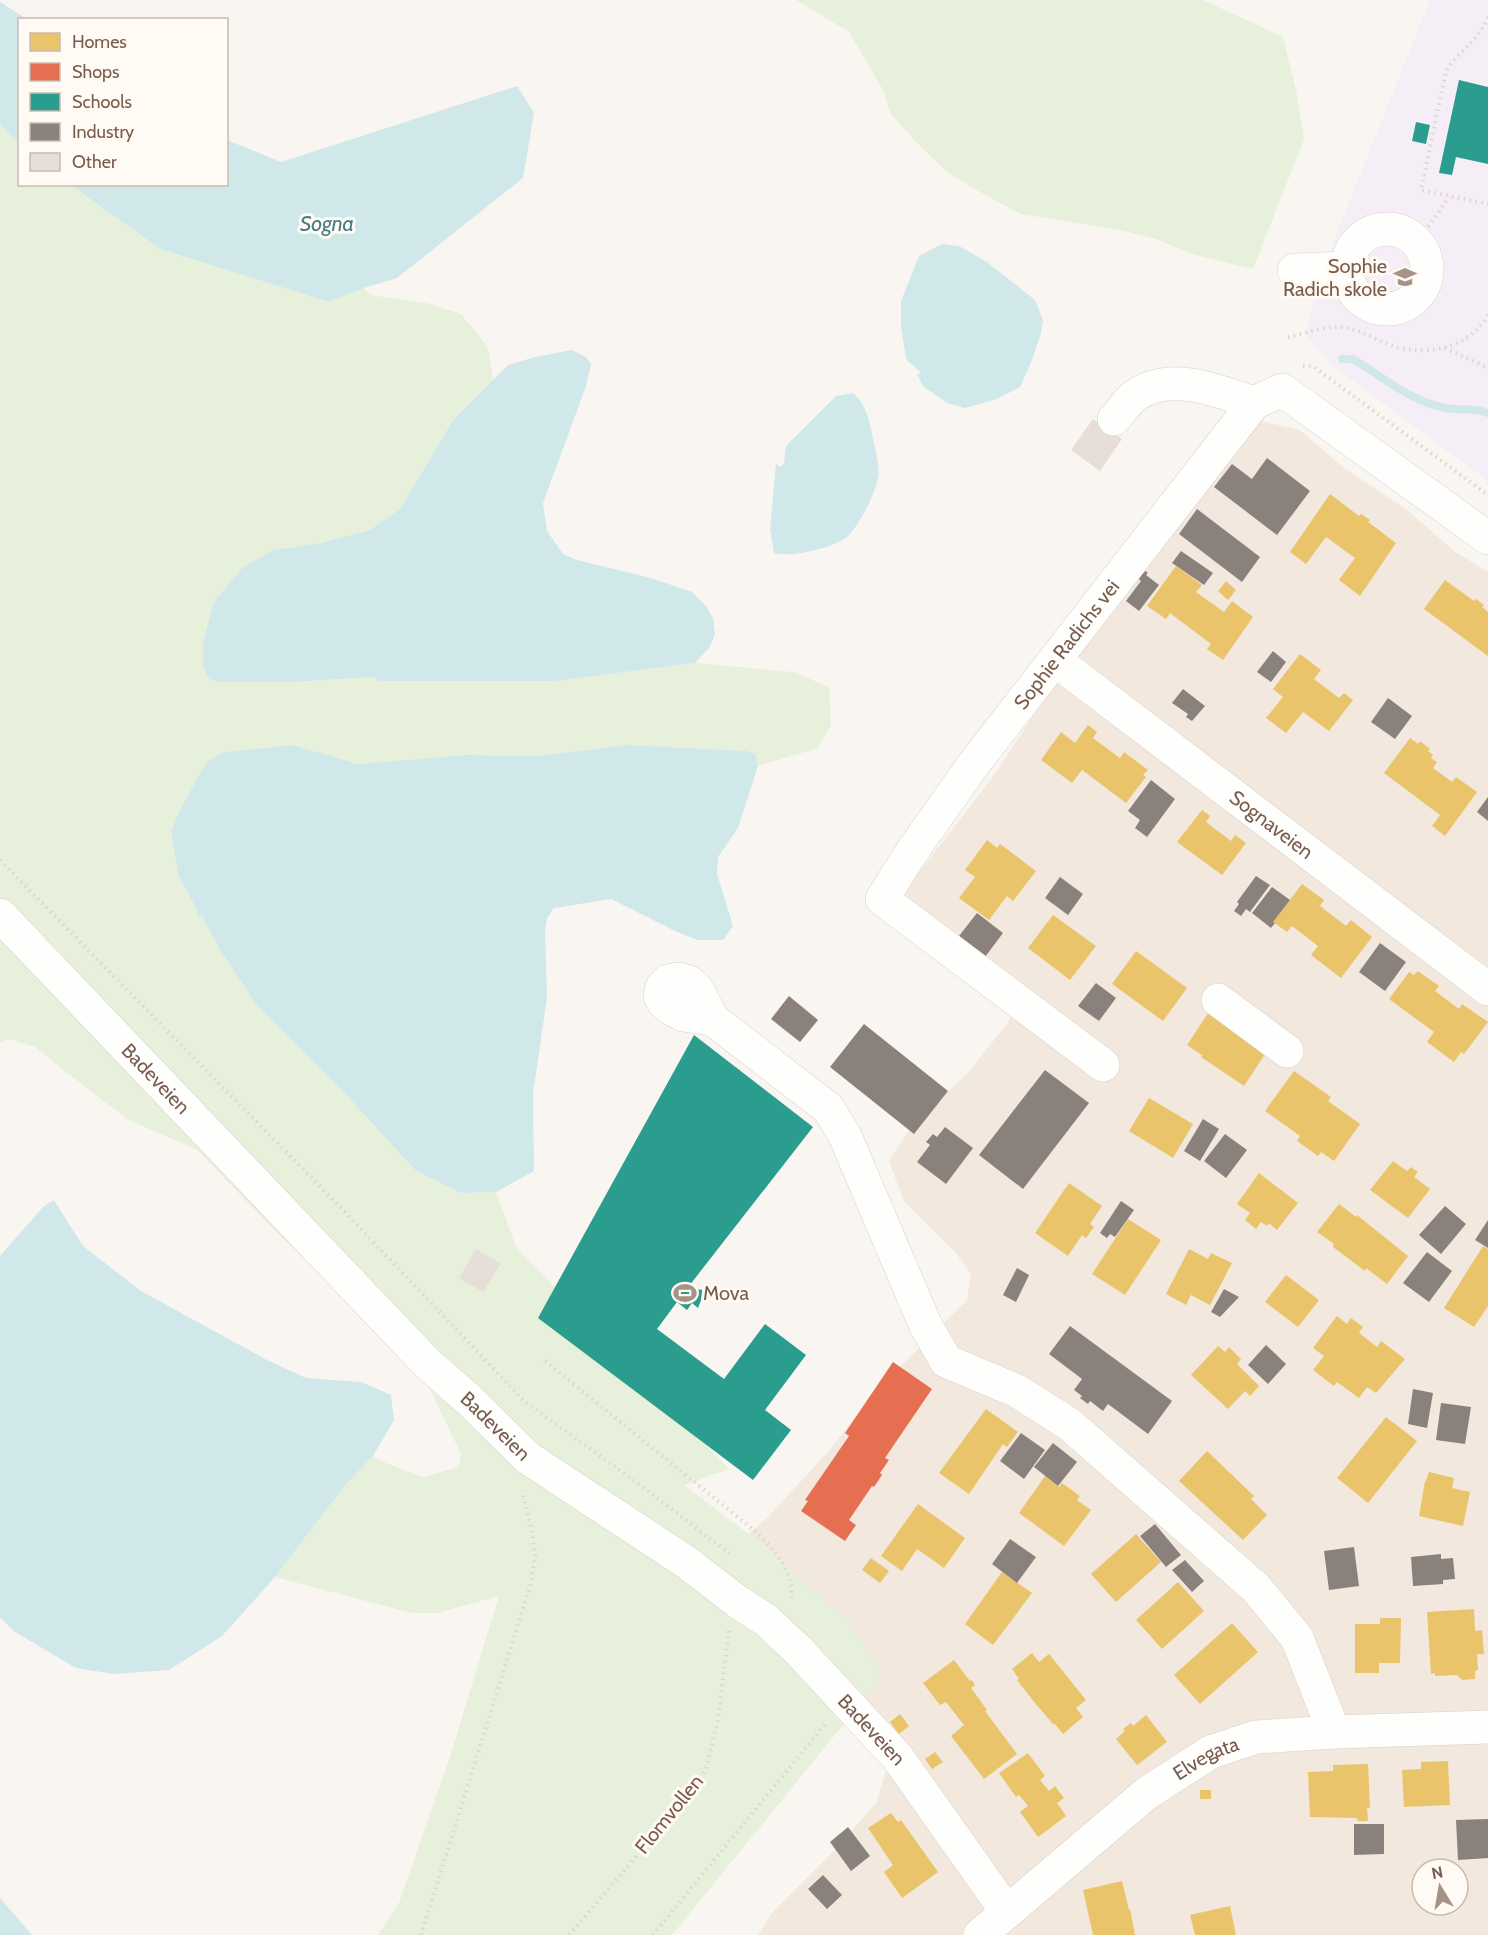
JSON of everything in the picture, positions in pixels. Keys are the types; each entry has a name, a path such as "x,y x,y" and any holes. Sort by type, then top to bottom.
{"street":[{"path":"1381,228 1400,230 1416,240 1427,260 1425,283 1412,301 1391,309 1368,305 1352,290 1346,268 1351,250 1363,236 1381,228"},
{"path":"1294,270 1346,268"},
{"path":"1114,419 1135,395 1152,387 1172,384 1202,386 1254,403"},
{"name":"Sophie Radichs vei","path":"1103,1065 882,899 973,765 1254,403 1282,390 1488,538"},
{"name":"Sognaveien","path":"1055,660 1488,989"},
{"name":"Badeveien","path":"0,915 427,1363 469,1400 528,1458 686,1562 738,1602 766,1620 799,1651 898,1758 1007,1912"},
{"path":"1218,1000 1287,1051"},
{"path":"712,1019 828,1108 845,1136 925,1324 946,1361 1017,1391 1069,1424 1256,1588 1297,1638 1334,1732"},
{"name":"Elvegata","path":"982,1934 1147,1794 1211,1752 1256,1737 1488,1727"}],"path":[{"path":"1488,17 1482,33 1446,71 1421,190 1488,204"},
{"path":"1416,240 1449,197"},
{"path":"1288,337 1338,327 1366,333 1390,345 1424,352 1445,348 1466,339 1488,315"},
{"path":"1445,348 1488,368"},
{"path":"1294,365 1314,367 1488,495"},
{"path":"0,860 340,1207 525,1402 635,1481 736,1560"},
{"path":"545,1361 719,1501 775,1552 788,1574 792,1595 786,1614 784,1638"},
{"path":"421,1935 531,1583 535,1556 532,1531 517,1473 528,1458"},
{"name":"Flomvollen","path":"569,1935 675,1811 706,1768 718,1720 730,1622 738,1602"},
{"path":"653,1935 844,1702"}],"shaded area":[{"name":"Sophie Radich skole","path":"1430,0 1488,0 1488,481 1330,364 1306,335 1308,320 1336,235"},
{"path":"1257,420 1300,430 1345,469 1406,509 1455,552 1488,572 1488,1935 758,1935 772,1913 833,1852 876,1803 890,1759 715,1564 767,1518 827,1453 876,1391 967,1300 971,1274 955,1252 904,1201 889,1161 913,1124 968,1073 1006,1025 1019,1002 897,901 995,774 1072,656"}],"green space":[{"path":"796,0 1203,0 1283,37 1296,90 1304,139 1253,269 1192,254 1156,239 1125,231 1021,214 980,192 947,172 891,114 883,90 849,32"},
{"path":"0,125 18,142 18,186 72,186 160,249 329,302 364,288 370,295 426,303 461,314 488,347 493,380 453,420 400,509 370,531 322,543 273,550 242,568 214,603 203,642 209,679 218,682 294,682 373,677 378,681 555,681 695,663 793,672 829,687 831,725 818,748 758,766 756,754 747,751 628,745 537,756 466,755 358,764 327,756 179,877 196,908 197,916 202,916 220,950 258,1007 349,1098 416,1171 461,1193 496,1192 516,1247 729,1469 684,1485 776,1555 844,1619 859,1637 882,1677 672,1935 378,1935 399,1903 450,1757 499,1596 437,1613 412,1613 275,1577 345,1485 373,1456 423,1477 459,1467 461,1454 429,1387 396,1345 304,1254 283,1239 197,1150 127,1119 35,1047 9,1039 0,1042"}],"water":[{"path":"0,2 25,18 18,18 18,142 0,125"},
{"name":"Sogna","path":"517,86 534,113 523,178 397,278 329,302 160,249 72,186 228,186 228,140 281,162"},
{"path":"942,244 959,246 987,262 1035,300 1043,320 1032,360 1020,387 997,399 965,408 947,403 923,386 917,374 921,373 906,359 901,327 901,301 919,256"},
{"path":"572,350 586,357 591,364 586,386 543,503 547,531 563,554 577,560 651,578 692,592 706,606 713,618 715,634 709,648 695,663 555,681 378,681 373,677 294,682 218,682 209,679 203,667 203,642 214,602 242,568 273,550 322,543 370,530 400,509 453,420 508,365"},
{"path":"853,393 868,417 878,463 878,479 866,509 848,536 834,544 801,553 774,553 770,529 776,464 781,467 784,463 786,446 836,396"},
{"path":"292,745 358,764 466,755 537,756 628,745 747,751 756,754 758,766 738,828 718,857 717,874 733,926 723,940 698,940 611,899 554,908 547,918 545,931 547,998 533,1093 534,1171 496,1192 461,1193 416,1171 349,1098 258,1007 220,950 202,916 197,916 196,908 179,877 171,832 180,810 206,763 221,753"},
{"path":"54,1200 83,1246 141,1291 265,1359 306,1378 361,1382 391,1395 394,1420 373,1456 345,1485 275,1577 222,1636 169,1670 114,1674 76,1668 15,1632 0,1617 0,1256 43,1207"},
{"path":"0,1898 32,1935 0,1935"}],"building: Homes":[{"path":"1330,494 1359,516 1361,514 1370,520 1368,522 1396,543 1360,596 1339,580 1355,558 1326,537 1306,564 1290,552"},
{"path":"1176,566 1202,585 1196,592 1224,612 1232,601 1253,617 1223,660 1207,649 1211,644 1170,613 1166,619 1147,606"},
{"path":"1445,580 1474,601 1476,599 1484,605 1482,607 1488,612 1488,656 1424,609"},
{"path":"1226,581 1236,590 1228,600 1218,591"},
{"path":"1300,654 1321,670 1314,679 1339,698 1344,693 1353,700 1329,731 1303,712 1286,733 1266,718 1283,697 1273,689"},
{"path":"1088,725 1097,732 1093,738 1120,758 1124,752 1148,770 1143,775 1146,777 1126,803 1082,770 1072,783 1041,760 1061,732 1075,743"},
{"path":"1410,738 1418,744 1420,741 1430,749 1428,751 1433,755 1431,758 1437,762 1433,768 1452,782 1456,777 1477,792 1445,836 1432,826 1440,815 1384,773"},
{"path":"1202,810 1210,816 1206,822 1231,841 1235,835 1246,843 1222,875 1177,842"},
{"path":"987,840 997,848 1000,844 1036,871 1013,901 1007,896 989,920 959,898 975,877 965,870"},
{"path":"1302,884 1324,900 1320,906 1346,926 1351,920 1372,937 1341,978 1311,955 1318,946 1292,926 1287,932 1273,922"},
{"path":"1053,915 1096,946 1070,980 1028,948"},
{"path":"1136,951 1187,988 1163,1021 1112,984"},
{"path":"1418,971 1439,986 1435,991 1459,1009 1462,1004 1488,1022 1464,1054 1461,1052 1454,1062 1427,1042 1434,1032 1389,999 1409,972 1414,975"},
{"path":"1209,1012 1267,1051 1244,1086 1187,1045"},
{"path":"1294,1071 1331,1097 1328,1101 1360,1124 1334,1161 1321,1152 1318,1156 1297,1141 1300,1136 1265,1111"},
{"path":"1149,1098 1193,1124 1173,1158 1129,1131"},
{"path":"1393,1161 1407,1171 1411,1167 1418,1172 1414,1177 1430,1189 1408,1218 1370,1190"},
{"path":"1259,1173 1298,1203 1277,1230 1269,1223 1267,1226 1261,1222 1256,1229 1245,1220 1250,1213 1237,1204"},
{"path":"1069,1183 1102,1206 1090,1224 1094,1227 1086,1238 1082,1235 1068,1256 1035,1233"},
{"path":"1339,1204 1356,1217 1357,1215 1408,1256 1387,1284 1366,1268 1365,1271 1317,1232"},
{"path":"1128,1219 1161,1240 1125,1295 1092,1274"},
{"path":"1483,1246 1488,1249 1488,1306 1474,1327 1444,1308"},
{"path":"1189,1249 1208,1259 1211,1253 1232,1263 1210,1305 1191,1295 1186,1305 1166,1294"},
{"path":"1286,1275 1319,1300 1298,1327 1265,1302"},
{"path":"1337,1316 1347,1324 1351,1318 1363,1327 1359,1333 1377,1347 1381,1341 1405,1359 1376,1393 1367,1387 1359,1398 1337,1382 1334,1386 1313,1370 1324,1356 1313,1348"},
{"path":"1218,1346 1225,1352 1229,1347 1241,1359 1237,1364 1259,1386 1250,1396 1245,1391 1228,1409 1191,1375"},
{"path":"986,1409 1018,1432 1007,1447 1003,1444 969,1494 939,1473"},
{"path":"1386,1417 1417,1441 1368,1503 1337,1478"},
{"path":"1207,1451 1254,1496 1251,1499 1267,1515 1243,1540 1179,1481"},
{"path":"1429,1472 1454,1478 1452,1488 1470,1492 1463,1526 1419,1516 1425,1481"},
{"path":"1045,1476 1059,1487 1062,1483 1080,1496 1077,1500 1091,1510 1064,1546 1019,1513"},
{"path":"918,1504 965,1538 944,1568 917,1549 902,1571 881,1556"},
{"path":"1136,1534 1161,1562 1116,1602 1091,1574"},
{"path":"871,1558 889,1571 880,1583 862,1570"},
{"path":"1002,1572 1032,1593 993,1645 965,1624"},
{"path":"1178,1582 1204,1611 1162,1649 1136,1620"},
{"path":"1474,1609 1475,1631 1482,1630 1484,1654 1477,1654 1478,1670 1475,1671 1475,1679 1462,1680 1457,1675 1435,1676 1435,1673 1431,1674 1427,1612"},
{"path":"1380,1618 1401,1618 1400,1663 1379,1663 1379,1673 1355,1673 1355,1624 1380,1624"},
{"path":"1232,1623 1258,1652 1200,1704 1174,1675"},
{"path":"1032,1653 1039,1662 1049,1654 1086,1700 1076,1708 1083,1717 1063,1734 1035,1703 1017,1680 1019,1679 1012,1669"},
{"path":"954,1660 970,1681 972,1680 975,1685 971,1688 1017,1754 984,1779 951,1736 964,1725 946,1702 940,1705 923,1683"},
{"path":"900,1714 909,1726 899,1734 890,1722"},
{"path":"1146,1715 1167,1742 1137,1765 1116,1739 1125,1731 1123,1729 1131,1723 1133,1726"},
{"path":"935,1752 943,1762 932,1769 925,1759"},
{"path":"1028,1753 1045,1776 1040,1780 1049,1791 1055,1786 1064,1798 1057,1803 1066,1816 1038,1837 1020,1812 1028,1806 1019,1795 1016,1797 999,1773"},
{"path":"1448,1761 1450,1805 1404,1807 1402,1770 1421,1769 1421,1762"},
{"path":"1368,1764 1370,1808 1367,1808 1368,1821 1358,1821 1357,1818 1310,1817 1308,1772 1333,1771 1333,1765"},
{"path":"1200,1790 1211,1790 1211,1799 1200,1799"},
{"path":"891,1813 898,1822 901,1820 938,1872 902,1898 884,1872 893,1865 868,1828"},
{"path":"1122,1881 1135,1935 1093,1935 1083,1890"},
{"path":"1230,1906 1236,1935 1195,1935 1190,1915"}],"building: Shops":[{"path":"893,1362 932,1389 885,1458 889,1460 880,1473 882,1475 849,1520 856,1525 845,1541 801,1511 808,1501 805,1500 849,1436 845,1433"}],"building: Schools":[{"path":"1459,80 1488,87 1488,164 1456,157 1452,175 1439,173"},
{"path":"1416,122 1430,125 1426,144 1412,141"},
{"path":"694,1035 813,1127 689,1286 693,1289 705,1290 698,1308 692,1303 687,1310 677,1302 657,1329 724,1379 765,1324 806,1355 765,1410 791,1430 753,1480 538,1318"}],"building: Industry":[{"path":"1267,458 1310,491 1277,535 1214,487 1232,464 1252,479"},
{"path":"1197,509 1260,557 1242,582 1179,534"},
{"path":"1181,551 1213,573 1204,585 1172,563"},
{"path":"1144,570 1148,573 1146,575 1159,585 1139,611 1126,601 1141,581 1138,578"},
{"path":"1273,651 1286,662 1271,682 1257,672"},
{"path":"1183,689 1205,706 1192,721 1186,717 1188,714 1172,703"},
{"path":"1388,698 1412,716 1395,739 1371,722"},
{"path":"1151,780 1175,799 1147,837 1135,828 1140,820 1128,811"},
{"path":"1488,797 1488,821 1477,812"},
{"path":"1256,876 1270,885 1250,912 1246,909 1241,916 1234,911 1239,904 1237,902"},
{"path":"1060,877 1083,894 1068,915 1045,898"},
{"path":"1272,887 1290,900 1271,928 1252,913"},
{"path":"977,913 1003,933 985,957 959,936"},
{"path":"1380,943 1406,962 1385,991 1359,972"},
{"path":"1096,983 1116,998 1099,1021 1078,1006"},
{"path":"789,996 818,1020 800,1042 771,1019"},
{"path":"864,1024 948,1091 914,1134 830,1067"},
{"path":"1045,1070 1089,1103 1023,1189 979,1155"},
{"path":"1203,1119 1219,1129 1200,1161 1184,1151"},
{"path":"945,1127 973,1148 946,1184 917,1162 930,1145 926,1142 933,1134 937,1137"},
{"path":"1225,1134 1247,1150 1226,1178 1204,1161"},
{"path":"1121,1201 1134,1210 1115,1237 1110,1234 1107,1238 1100,1233"},
{"path":"1445,1206 1466,1224 1441,1254 1419,1235"},
{"path":"1488,1220 1488,1248 1475,1240"},
{"path":"1427,1252 1452,1271 1429,1302 1403,1283"},
{"path":"1017,1268 1029,1275 1016,1302 1003,1295"},
{"path":"1224,1289 1239,1297 1220,1317 1211,1312"},
{"path":"1070,1326 1172,1401 1148,1434 1108,1404 1103,1411 1090,1401 1088,1404 1074,1390 1082,1379 1049,1354"},
{"path":"1266,1345 1286,1364 1268,1384 1248,1365"},
{"path":"1413,1389 1433,1393 1427,1428 1408,1424"},
{"path":"1441,1403 1471,1407 1465,1444 1436,1440"},
{"path":"1021,1433 1045,1450 1024,1479 1000,1461"},
{"path":"1053,1443 1077,1462 1058,1486 1034,1467"},
{"path":"1155,1524 1181,1555 1166,1567 1140,1536"},
{"path":"1010,1539 1036,1557 1017,1583 992,1564"},
{"path":"1354,1547 1359,1586 1329,1590 1324,1551"},
{"path":"1441,1554 1441,1559 1453,1558 1455,1579 1443,1580 1443,1584 1413,1586 1411,1557"},
{"path":"1185,1560 1204,1581 1192,1592 1172,1570"},
{"path":"1488,1819 1488,1858 1458,1857 1456,1820"},
{"path":"1354,1824 1384,1824 1384,1854 1354,1855"},
{"path":"848,1827 870,1856 851,1871 830,1842"},
{"path":"823,1875 842,1895 827,1909 808,1889"}],"building: Other":[{"path":"1093,419 1122,439 1100,471 1071,450"},
{"path":"476,1249 501,1264 483,1292 459,1278"}],"waterway":[{"path":"1342,359 1353,359 1409,395 1433,405 1488,413"}],"place":[{"name":"Sophie Radich skole","path":"1405,277"},
{"name":"Mova","path":"685,1293"}]}
